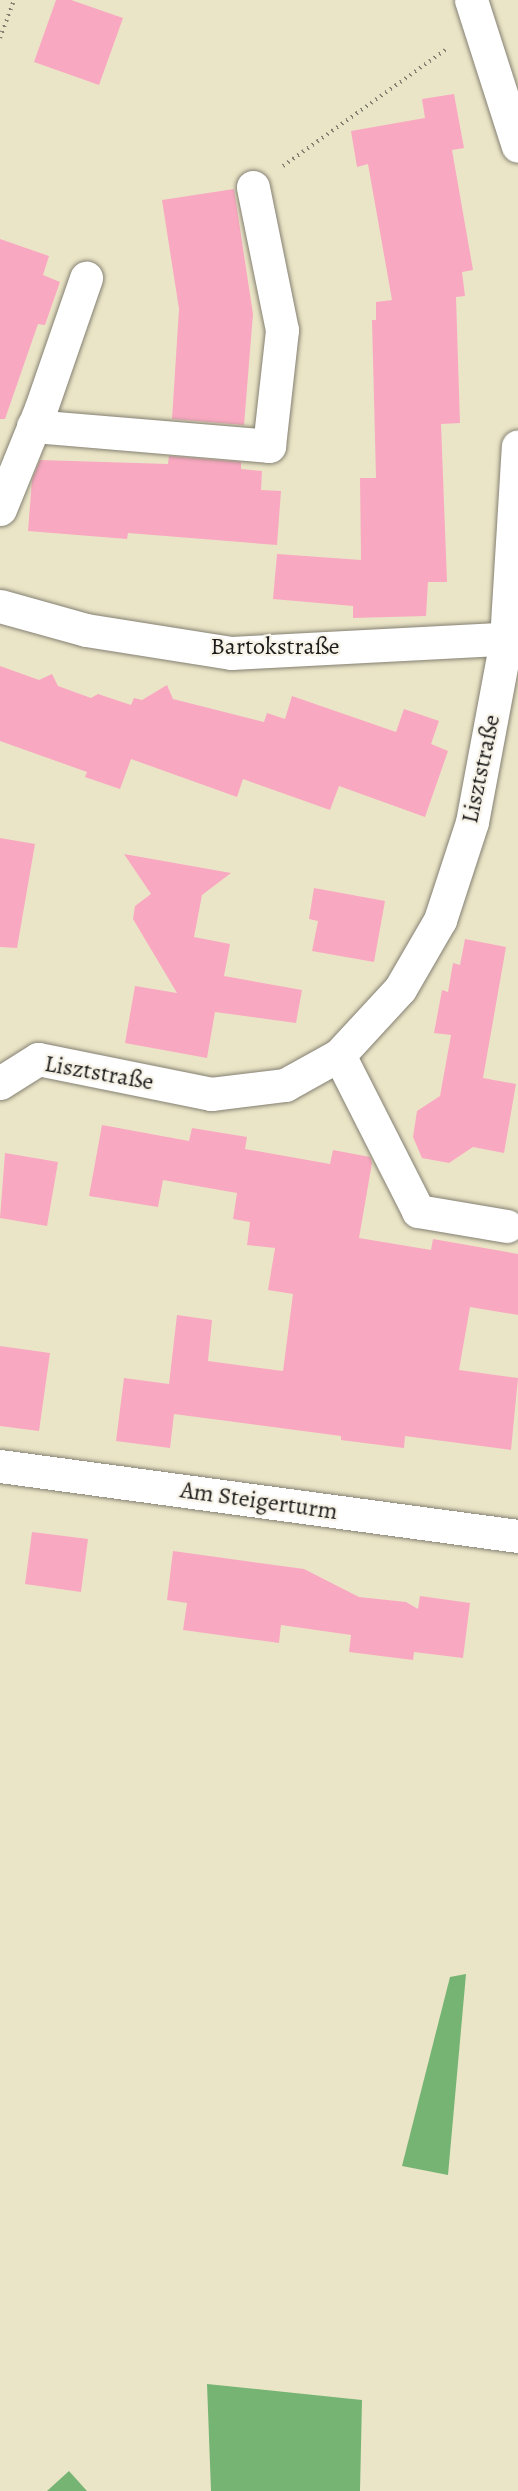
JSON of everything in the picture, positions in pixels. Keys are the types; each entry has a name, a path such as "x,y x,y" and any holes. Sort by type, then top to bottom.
{"street":[{"path":"476,12 518,146"},
{"path":"33,426 269,446 282,330 253,187"},
{"path":"0,509 33,426 86,278"},
{"name":"Lisztstraße","path":"0,1083 38,1059 211,1094 285,1085 339,1055 400,989 440,920 472,822 512,639 518,447"},
{"name":"Bartokstraße","path":"0,606 86,630 231,653 512,639"},
{"path":"339,1055 418,1211 507,1226"},
{"name":"Am Steigerturm","path":"0,1466 518,1536"}],"path":[{"path":"0,38 14,0"},
{"path":"253,187 476,12"}],"green space":[{"path":"466,1974 448,2175 402,2166 450,1977"},
{"path":"207,2384 362,2400 360,2491 211,2491"},
{"path":"69,2471 87,2491 47,2491"}],"building":[{"path":"56,0 71,0 123,18 99,85 34,62"},
{"path":"454,94 464,148 452,150 473,270 462,272 465,296 456,297 460,423 441,424 447,582 428,582 426,616 353,618 353,606 273,599 277,554 361,560 360,478 376,478 372,320 376,320 376,302 392,300 368,164 357,167 351,131 425,118 422,99"},
{"path":"234,189 253,314 244,425 172,419 179,309 162,200"},
{"path":"0,239 49,256 43,275 60,282 45,325 38,324 5,419 0,419"},
{"path":"169,456 241,462 241,469 262,471 261,490 281,491 277,545 128,533 127,539 28,531 32,480 40,460 168,464"},
{"path":"0,666 39,680 52,674 58,686 91,698 98,694 131,705 134,698 142,700 167,685 173,699 264,722 267,713 285,719 292,696 396,732 404,709 439,721 431,744 448,751 425,817 339,786 330,810 243,779 237,797 131,759 120,789 85,777 87,772 0,741"},
{"path":"0,838 35,844 17,948 0,947"},
{"path":"124,854 231,873 202,895 194,937 230,944 224,976 302,990 296,1023 215,1012 207,1058 125,1043 135,986 177,993 133,919 135,906 151,894"},
{"path":"314,888 385,901 374,962 312,951 318,921 309,919"},
{"path":"465,939 506,947 483,1078 516,1084 504,1153 473,1147 449,1163 422,1158 413,1137 417,1111 440,1096 451,1035 434,1033 442,990 448,992 453,963 460,965"},
{"path":"102,1125 189,1141 192,1128 247,1137 245,1149 330,1164 333,1150 370,1157 372,1163 359,1238 431,1250 433,1239 518,1254 518,1315 470,1307 459,1370 518,1378 511,1450 405,1436 404,1448 341,1440 341,1436 174,1414 170,1448 116,1441 124,1378 169,1384 177,1315 212,1320 208,1361 283,1371 293,1294 268,1290 275,1248 247,1245 250,1222 233,1219 237,1193 163,1180 158,1207 89,1196"},
{"path":"5,1153 58,1162 47,1226 0,1218"},
{"path":"0,1346 50,1353 39,1431 0,1426"},
{"path":"32,1532 88,1539 81,1592 25,1584"},
{"path":"173,1551 304,1569 359,1597 406,1602 418,1609 420,1596 470,1603 463,1658 414,1652 413,1660 349,1652 351,1635 281,1625 279,1643 183,1630 187,1603 167,1600"}]}
